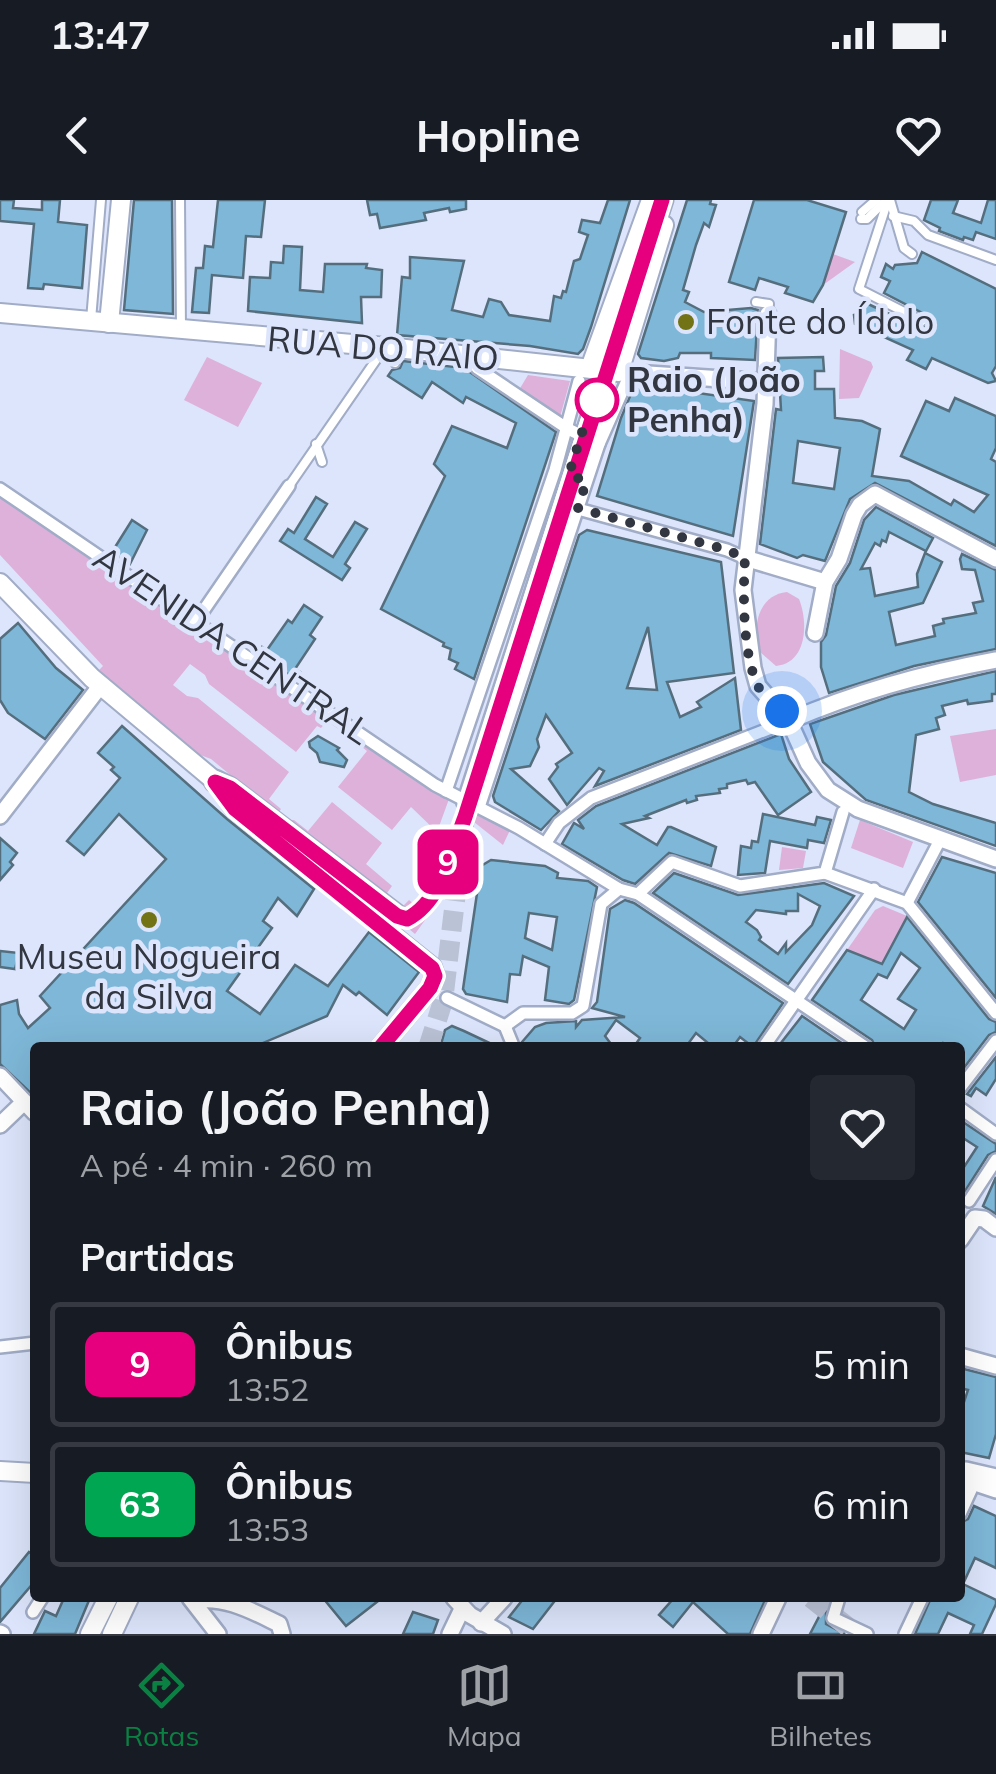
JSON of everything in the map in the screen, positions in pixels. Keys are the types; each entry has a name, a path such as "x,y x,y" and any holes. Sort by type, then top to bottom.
{"main road":[{"path":"613,351 662,200"},
{"path":"215,782 230,788 397,916"}],"street":[{"path":"100,322 121,200"},
{"path":"446,790 568,429 651,200"},
{"path":"479,807 622,377 670,200"},
{"name":"RUA DO RAIO","path":"0,313 589,377 766,382"},
{"path":"768,314 766,382 745,558 745,618 761,691 790,721 808,763 828,790 858,808 996,859"},
{"path":"477,368 568,429 599,444"},
{"path":"464,802 581,436 589,377"},
{"path":"555,470 586,482"},
{"path":"197,620 289,486"},
{"name":"AVENIDA CENTRAL","path":"0,489 464,802 620,888 636,893 858,1042"},
{"path":"815,633 825,582 839,558 854,516 875,494 996,558"},
{"path":"542,508 727,550 825,582"},
{"path":"528,551 560,562"},
{"path":"0,584 101,685 215,782 235,809 424,960 435,976 430,988 385,1042"},
{"path":"515,590 547,601"},
{"path":"502,629 534,639"},
{"path":"545,844 558,823 591,798 886,685 996,660"},
{"path":"489,668 522,678"},
{"path":"0,816 101,685"},
{"path":"477,706 509,718"},
{"path":"464,742 496,755"},
{"path":"829,874 842,812"},
{"path":"904,901 941,838"},
{"path":"636,893 672,862 740,886 829,874 904,901 996,1013"},
{"path":"505,1026 523,1013 572,1013 586,1009 601,904 620,888"},
{"path":"767,1042 874,890"},
{"path":"447,998 505,1026 512,1042"},
{"path":"965,1081 996,1041"},
{"path":"0,1076 30,1107 0,1125"},
{"path":"965,1110 982,1118 996,1134"},
{"path":"970,1201 996,1160"},
{"path":"965,1233 975,1218 996,1228"},
{"path":"0,1347 30,1343"},
{"path":"965,1357 996,1366"},
{"path":"965,1470 996,1478"},
{"path":"0,1471 30,1473"},
{"path":"965,1480 996,1490"},
{"path":"33,1612 39,1602"},
{"path":"90,1634 106,1602"},
{"path":"112,1634 127,1602"},
{"path":"193,1602 218,1634"},
{"path":"233,1602 280,1624 282,1634"},
{"path":"479,1628 501,1602"},
{"path":"761,1634 776,1602"},
{"path":"838,1602 833,1618 867,1634"},
{"path":"905,1634 920,1602"},
{"path":"458,1603 479,1628 502,1634"},
{"path":"450,1634 458,1603"}],"lane":[{"path":"100,322 101,200"},
{"path":"180,200 181,330"},
{"path":"876,200 862,216 867,219 888,200"},
{"path":"888,200 893,204 904,248 912,254"},
{"path":"888,200 859,289 922,321"},
{"path":"893,216 914,221 928,236 996,260"},
{"path":"756,302 769,304 768,314"},
{"path":"289,486 316,444 392,353"},
{"path":"316,444 322,462"}],"shaded area":[{"path":"833,254 855,262 823,285"},
{"path":"840,349 871,362 873,367 859,398 839,399"},
{"path":"207,357 262,383 238,427 184,400"},
{"path":"528,375 570,381 560,417 519,390"},
{"path":"0,496 449,799 437,832 411,807 392,830 338,787 367,751 328,720 321,728 317,726 296,752 209,684 205,675 190,664 173,685 187,696 198,698 289,772 269,799 281,809 276,816 282,821 294,820 308,831 332,802 382,843 366,864 392,886 387,893 403,906 409,900 428,916 415,934 396,918 397,914 260,807 263,802 211,759 195,753 98,671 103,666 0,555"},
{"path":"787,592 799,599 804,618 803,640 794,657 776,666 759,651 757,623 769,599"},
{"path":"996,729 996,775 960,782 950,736"},
{"path":"478,810 510,830 503,845 474,822"},
{"path":"860,820 913,842 903,868 851,848"},
{"path":"782,847 806,851 803,868 779,870"},
{"path":"440,862 452,867 457,879 452,891 440,896 428,891 423,879 428,867"},
{"path":"883,906 907,916 882,964 847,950 875,910"}],"building":[{"path":"0,200 14,200 13,208 42,210 42,200 60,200 58,222 87,225 82,288 44,284 43,289 28,288 34,224 0,221"},
{"path":"134,200 172,200 173,314 124,310"},
{"path":"218,200 265,200 261,237 246,236 243,278 212,275 209,313 192,312 196,268 203,268 205,246 213,247"},
{"path":"367,200 466,200 466,209 424,213 426,220 380,228 377,214 370,215"},
{"path":"608,200 630,200 591,327 578,354 397,335 402,277 410,278 410,257 464,261 452,310 483,317 489,299 501,302 509,315 550,321 554,296 561,298 566,292 574,261 580,259 588,235 579,232 582,220 600,223"},
{"path":"687,200 711,200 710,204 716,205 709,227 704,223 696,245 683,290 689,292 685,302 704,312 758,310 755,360 680,353 678,358 664,361 641,358 638,354"},
{"path":"754,200 807,200 846,212 823,285 813,302 785,293 788,287 759,278 755,290 729,282"},
{"path":"931,200 958,200 953,213 981,223 988,200 996,200 996,239 976,232 973,240 963,240 939,231 940,228 924,220"},
{"path":"284,246 302,247 300,290 323,292 325,264 367,264 366,268 382,270 381,297 361,297 362,323 248,311 250,277 270,278 271,262 283,263"},
{"path":"922,252 996,289 996,366 992,373 996,381 988,383 932,358 926,369 907,360 913,350 855,324 854,315 861,313 866,303 919,328 927,327 926,315 884,293 890,281 881,277 886,264 893,269 895,265 917,263"},
{"path":"823,357 824,371 815,371 815,389 834,389 835,418 862,421 880,429 872,476 909,481 951,505 954,500 974,512 988,495 901,456 926,401 949,411 955,398 996,416 996,448 991,459 996,462 996,546 875,483 850,499 825,561 803,555 797,558 760,544 776,409 781,410 778,358","holes":["798,441 840,448 834,489 793,483"]},
{"path":"403,361 464,368 556,432 474,679 455,669 458,663 449,659 451,649 444,643 381,609 445,476 434,464 452,426 507,448 516,423 466,397 463,403 432,382 422,398 388,376"},
{"path":"635,384 754,401 733,536 597,496"},
{"path":"316,497 327,504 305,539 333,557 355,522 367,529 345,564 350,568 342,580 280,541 288,529 294,533"},
{"path":"876,507 933,538 926,551 889,532 886,542 882,540 880,546 875,543 861,569 870,568 875,596 918,587 917,574 925,553 942,562 923,603 889,612 896,645 935,636 933,626 944,623 943,619 976,613 973,603 983,601 975,570 962,569 962,554 996,570 996,649 914,666 829,693 821,667 821,642 826,635 836,586 850,563 864,520"},
{"path":"132,520 147,530 130,564 112,552"},
{"path":"587,530 721,562 734,673 667,682 680,717 701,707 697,702 735,678 741,730 595,786 604,771 599,768 567,805 549,779 558,767 556,764 572,753 546,715 530,766 511,769 559,811 541,830 495,802 493,796 579,535","holes":["648,627 657,690 627,688"]},
{"path":"304,605 322,617 310,635 315,639 295,669 300,672 295,679 258,653 262,647 267,650"},
{"path":"18,623 56,668 83,690 45,739 8,713 0,700 0,639"},
{"path":"996,671 996,694 992,694 992,701 968,704 967,700 942,706 945,715 936,718 939,729 916,735 909,792 933,804 996,823 996,846 866,800 823,762 810,724 894,695"},
{"path":"122,726 314,889 297,916 278,898 263,921 272,928 227,991 260,1014 295,965 328,986 369,932 419,972 387,1015 359,992 356,995 343,985 327,1016 265,1042 30,1042 30,1092 0,1064 0,1005 17,1000 19,1014 28,1028 50,1008 40,996 166,859 119,814 84,855 67,841 120,778 98,753"},
{"path":"781,734 789,759 811,792 778,815 755,782 748,784 746,780 727,784 727,788 719,789 720,793 696,796 697,800 686,800 645,816 649,818 622,824 657,845 671,827 716,847 711,866 669,853 635,884 562,844 574,823 584,829 578,820 596,806"},
{"path":"318,736 339,748 347,760 344,767 320,762 309,742"},
{"path":"763,814 815,825 817,817 831,820 824,843 808,840 807,848 770,841 765,873 738,875 741,846 751,848 752,841 758,842"},
{"path":"0,838 17,853 10,862 13,865 0,880"},
{"path":"942,857 996,873 996,998 918,902"},
{"path":"491,860 545,866 558,873 557,878 588,881 597,887 574,1000 569,1004 545,1000 549,967 523,956 520,975 510,974 507,1002 466,994 463,989 481,866","holes":["529,913 557,917 552,950 525,938"]},
{"path":"674,873 738,895 824,883 854,896 788,984 653,893","holes":["798,894 820,906 812,925 786,952 786,943 778,954 759,940 757,930 746,922 756,910 786,914 798,911"]},
{"path":"625,900 634,903 783,1003 756,1042 740,1037 736,1042 707,1042 696,1033 689,1042 637,1042 640,1038 616,1020 605,1036 610,1042 522,1042 535,1027 546,1023 576,1021 576,1027 582,1020 625,1017 592,1008 597,1002 610,909"},
{"path":"907,917 989,1019 996,1022 996,1032 989,1035 965,1066 965,1042 873,1042 812,1000 847,950 882,964","holes":["901,953 920,968 898,999 916,1010 904,1029 861,1000 878,974 887,978"]},
{"path":"0,951 19,953 15,969 0,967"},
{"path":"802,1016 840,1042 782,1042"},
{"path":"452,1026 487,1042 442,1042 445,1030"},
{"path":"996,1057 996,1079 986,1095 976,1088 971,1096 967,1094"},
{"path":"965,1123 996,1144 996,1151 988,1155 965,1191 965,1165 977,1147 965,1139"},
{"path":"996,1177 996,1214 983,1206"},
{"path":"965,1369 996,1377 996,1434 989,1458 965,1453"},
{"path":"974,1506 996,1516 996,1568 975,1558 965,1580 965,1520"},
{"path":"30,1553 30,1587 0,1622 0,1588"},
{"path":"965,1585 996,1600 982,1634 970,1634 974,1625 948,1613 938,1634 915,1634 929,1602 965,1602"},
{"path":"62,1602 88,1602 75,1634 34,1634 45,1611 56,1616"},
{"path":"326,1602 377,1602 346,1626"},
{"path":"521,1602 554,1602 533,1629 509,1617"},
{"path":"670,1602 693,1602 673,1627 659,1615"},
{"path":"693,1602 764,1602 750,1634 728,1634"},
{"path":"823,1609 826,1624 845,1634 810,1634"},
{"path":"413,1612 438,1620 433,1634 403,1634"}],"tunnel":[{"path":"430,1042 443,1001 465,817 533,604"},
{"path":"397,916 407,919 424,906 453,848"},
{"path":"816,1602 848,1627"}],"bus line":[{"name":"9","path":"385,1042 430,988 435,976 432,968 235,809 215,782 230,788 397,916 407,919 417,914 441,880 465,817 662,200"}],"place":[{"name":"Fonte do Ídolo","path":"686,322"},
{"name":"Raio (João Penha)","path":"597,400"},
{"name":"Museu Nogueira da Silva","path":"149,920"}],"route":[{"path":"597,400 589,410 569,474 586,482 578,508 745,558 743,590 752,668 761,691 782,711"}]}
